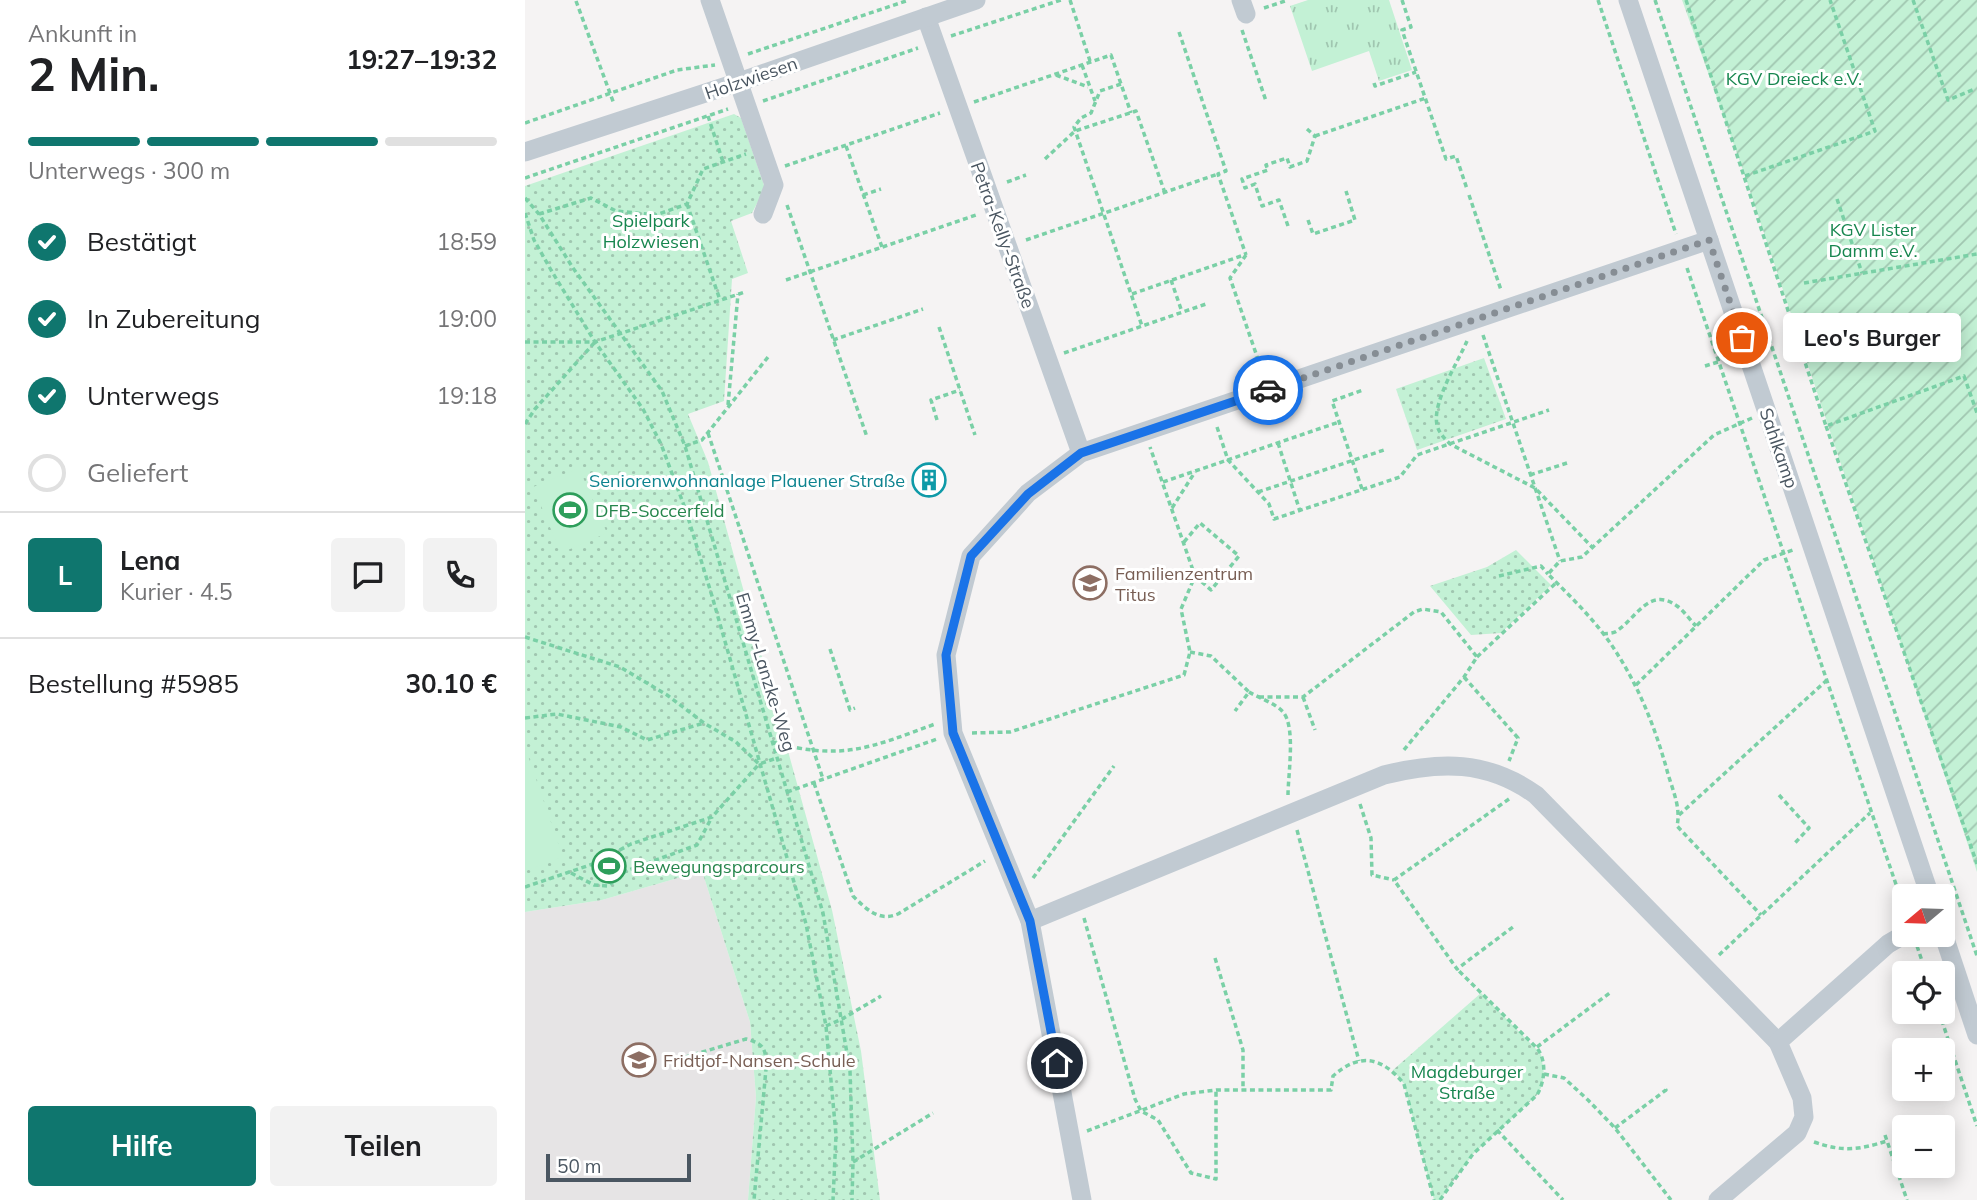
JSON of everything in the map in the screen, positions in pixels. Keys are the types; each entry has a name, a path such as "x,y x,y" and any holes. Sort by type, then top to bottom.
{"street":[{"path":"710,0 774,185 763,214"},
{"name":"Holzwiesen","path":"525,152 739,82 926,17 955,4 976,0"},
{"name":"Sahlkamp","path":"1627,0 1926,884"},
{"name":"Petra-Kelly-Straße","path":"926,17 1081,453"},
{"path":"1082,1200 1030,921 952,726 946,655 971,556 1028,494 1081,453 1709,240"},
{"path":"1030,921 1384,775 1415,767 1451,765 1486,769 1536,795 1778,1042 1802,1098 1804,1117 1797,1133 1718,1200"},
{"path":"1778,1042 1892,942"},
{"path":"1948,947 1977,1035"}],"path":[{"path":"525,178 746,103 771,99 882,62 934,41 1061,0"},
{"path":"1070,0 1090,61"},
{"path":"1266,101 1243,15 1288,0"},
{"path":"1402,0 1411,27 1402,30 1446,159 1456,156 1467,189"},
{"path":"1598,0 1738,423 1895,884"},
{"path":"1655,0 1977,956"},
{"path":"1686,0 1826,426 1977,864"},
{"path":"1745,176 1875,131 1830,0"},
{"path":"1913,0 1948,100 1975,89"},
{"path":"576,1 620,121"},
{"path":"1007,246 1226,172 1179,32"},
{"path":"1111,55 1131,113"},
{"path":"1082,64 1095,103"},
{"path":"1374,83 1375,86 1417,72"},
{"path":"1054,74 1090,87"},
{"path":"1121,84 1100,91 1091,113 1077,121 1074,127 1142,326"},
{"path":"1315,136 1426,98"},
{"path":"1045,159 1075,131 1136,111 1165,193"},
{"path":"708,116 723,162"},
{"path":"1307,129 1315,136"},
{"path":"1288,226 1279,200 1262,206 1255,184 1245,187 1242,179 1268,170 1266,165 1287,158 1290,167 1307,161 1315,136"},
{"path":"846,146 882,247"},
{"path":"720,300 687,204 703,169 762,149"},
{"path":"1219,174 1245,255"},
{"path":"1007,182 1026,175"},
{"path":"863,195 881,189"},
{"path":"1308,220 1313,234 1355,220 1346,191"},
{"path":"784,195 867,437"},
{"path":"1469,195 1507,309"},
{"name":"Emmy-Lanzke-Weg","path":"525,198 662,391 685,446 824,914 850,1070 852,1200"},
{"path":"538,214 591,198 616,211 656,215 687,204"},
{"path":"1837,199 1863,273"},
{"path":"786,280 994,209"},
{"path":"525,213 534,240 595,342 643,409 661,444 709,584 806,924 826,1026 836,1135 832,1200"},
{"path":"1804,283 1977,254"},
{"path":"1131,294 1245,255"},
{"path":"1245,255 1230,278 1269,390"},
{"path":"1171,280 1182,313"},
{"path":"525,342 595,342 745,292"},
{"path":"728,407 738,294"},
{"path":"1065,353 1206,304"},
{"path":"833,340 923,309"},
{"path":"1478,319 1560,561"},
{"path":"1478,319 1440,400 1437,425 1441,435 1450,444 1535,488 1592,547"},
{"path":"939,327 975,435"},
{"path":"525,424 535,409 595,342"},
{"path":"685,446 702,440 768,357"},
{"path":"1705,366 1718,362"},
{"path":"1826,426 1964,376 1977,413"},
{"path":"937,420 931,400 960,390"},
{"path":"1362,489 1332,401 1363,390"},
{"path":"1211,409 1228,460 1269,504 1274,519 1400,477 1417,455 1549,410"},
{"path":"1548,574 1560,561 1582,557 1714,435 1767,411"},
{"path":"1163,482 1339,422"},
{"path":"1145,432 1163,482 1183,542 1195,576 1211,590 1239,556 1199,523 1183,542"},
{"path":"708,433 823,779"},
{"path":"1277,443 1300,511"},
{"path":"1258,492 1384,450"},
{"path":"1530,475 1567,463"},
{"path":"1172,508 1196,470"},
{"path":"1636,685 1764,560 1812,544"},
{"path":"1499,576 1541,566 1617,653 1636,685 1662,750 1679,814 1677,825 1761,915"},
{"path":"772,742 835,753 877,746 952,726 1010,732 1184,675 1190,652 1181,609 1195,576"},
{"path":"1384,775 1478,657 1557,582"},
{"path":"1602,634 1619,630 1644,604 1658,601 1667,601 1678,606 1696,626"},
{"path":"1259,697 1303,697 1414,612 1423,609 1441,612 1478,657"},
{"path":"525,637 620,667 667,695 736,743 759,764"},
{"path":"830,649 851,710 855,708"},
{"path":"1190,652 1211,656 1249,692 1280,709 1286,716 1290,727 1288,795 1359,1061"},
{"path":"1464,677 1518,738 1503,776"},
{"path":"1679,814 1827,680"},
{"path":"1235,712 1249,692"},
{"path":"1303,697 1315,730"},
{"path":"525,718 557,714 621,727 647,740 704,723"},
{"path":"787,792 952,726"},
{"path":"569,872 594,884 608,886 626,871 697,845 712,817 759,764 777,758"},
{"path":"1020,896 1114,766"},
{"path":"814,783 853,897 867,909 885,918 898,914 1002,851"},
{"path":"1354,787 1371,838 1372,875 1394,880 1457,969 1541,1054 1544,1074 1537,1095 1473,1154 1437,1200"},
{"path":"1394,880 1525,787"},
{"path":"1779,795 1809,828 1793,845"},
{"path":"1705,969 1870,813"},
{"path":"525,887 593,864 631,844 712,817"},
{"path":"1079,901 1135,1099 1142,1111 1158,1119 1191,1173 1216,1179 1216,1090"},
{"path":"1457,969 1513,927"},
{"path":"1215,958 1243,1051 1243,1090"},
{"path":"1537,1048 1611,992"},
{"path":"826,1026 881,996"},
{"path":"1943,1024 1977,1126"},
{"path":"669,1062 746,1039 758,1042 766,1052 754,1200"},
{"path":"1071,1137 1184,1094 1216,1090 1331,1090 1333,1076 1347,1063 1365,1060 1393,1070 1404,1084 1437,1200"},
{"path":"1544,1074 1564,1078 1615,1128 1671,1200"},
{"path":"1615,1128 1667,1090 1664,1087"},
{"path":"853,1163 933,1113"},
{"path":"1497,1130 1563,1200"},
{"path":"1797,1133 1815,1142 1845,1150 1862,1149 1886,1138 1907,1200"}],"shaded area":[{"name":"Fridtjof-Nansen-Schule","path":"702,871 750,1022 756,1097 748,1200 525,1200 525,912 602,900"}],"green space":[{"path":"1308,0 1389,0 1412,70 1379,81 1369,51 1312,71 1290,6"},
{"path":"1682,0 1977,0 1977,872 1745,176"},
{"name":"Spielpark Holzwiesen","path":"734,114 741,118 765,188 752,213 731,221 748,273 732,279 724,401 688,414 708,462 832,910 861,1051 880,1200 748,1200 756,1097 750,1022 702,871 602,900 525,912 525,186"},
{"path":"1484,358 1506,419 1417,450 1396,389"},
{"name":"DFB-Soccerfeld","path":"579,468 607,533 561,553 533,487"},
{"path":"1516,550 1551,585 1501,633 1471,635 1430,586 1487,567"},
{"path":"525,747 563,857 525,871"},
{"name":"Magdeburger Straße","path":"1481,993 1541,1054 1544,1074 1542,1086 1537,1095 1473,1154 1440,1200 1434,1200 1404,1084 1393,1070"}],"way so far":[{"path":"1268,390 1709,240 1742,338"}],"place":[{"name":"Leo's Burger","path":"1742,338"},
{"name":"Seniorenwohnanlage Plauener Straße","path":"929,480"},
{"name":"DFB-Soccerfeld","path":"570,510"},
{"name":"Familienzentrum Titus","path":"1090,583"},
{"name":"Bewegungsparcours","path":"609,866"},
{"name":"Fridtjof-Nansen-Schule","path":"639,1060"}],"route":[{"path":"1057,1063 1030,921 953,733 946,655 971,556 1028,494 1081,453 1268,390"}],"park label":[{"name":"KGV Dreieck e.V.","path":"1794,78"},
{"name":"KGV Lister Damm e.V.","path":"1873,239"}]}
